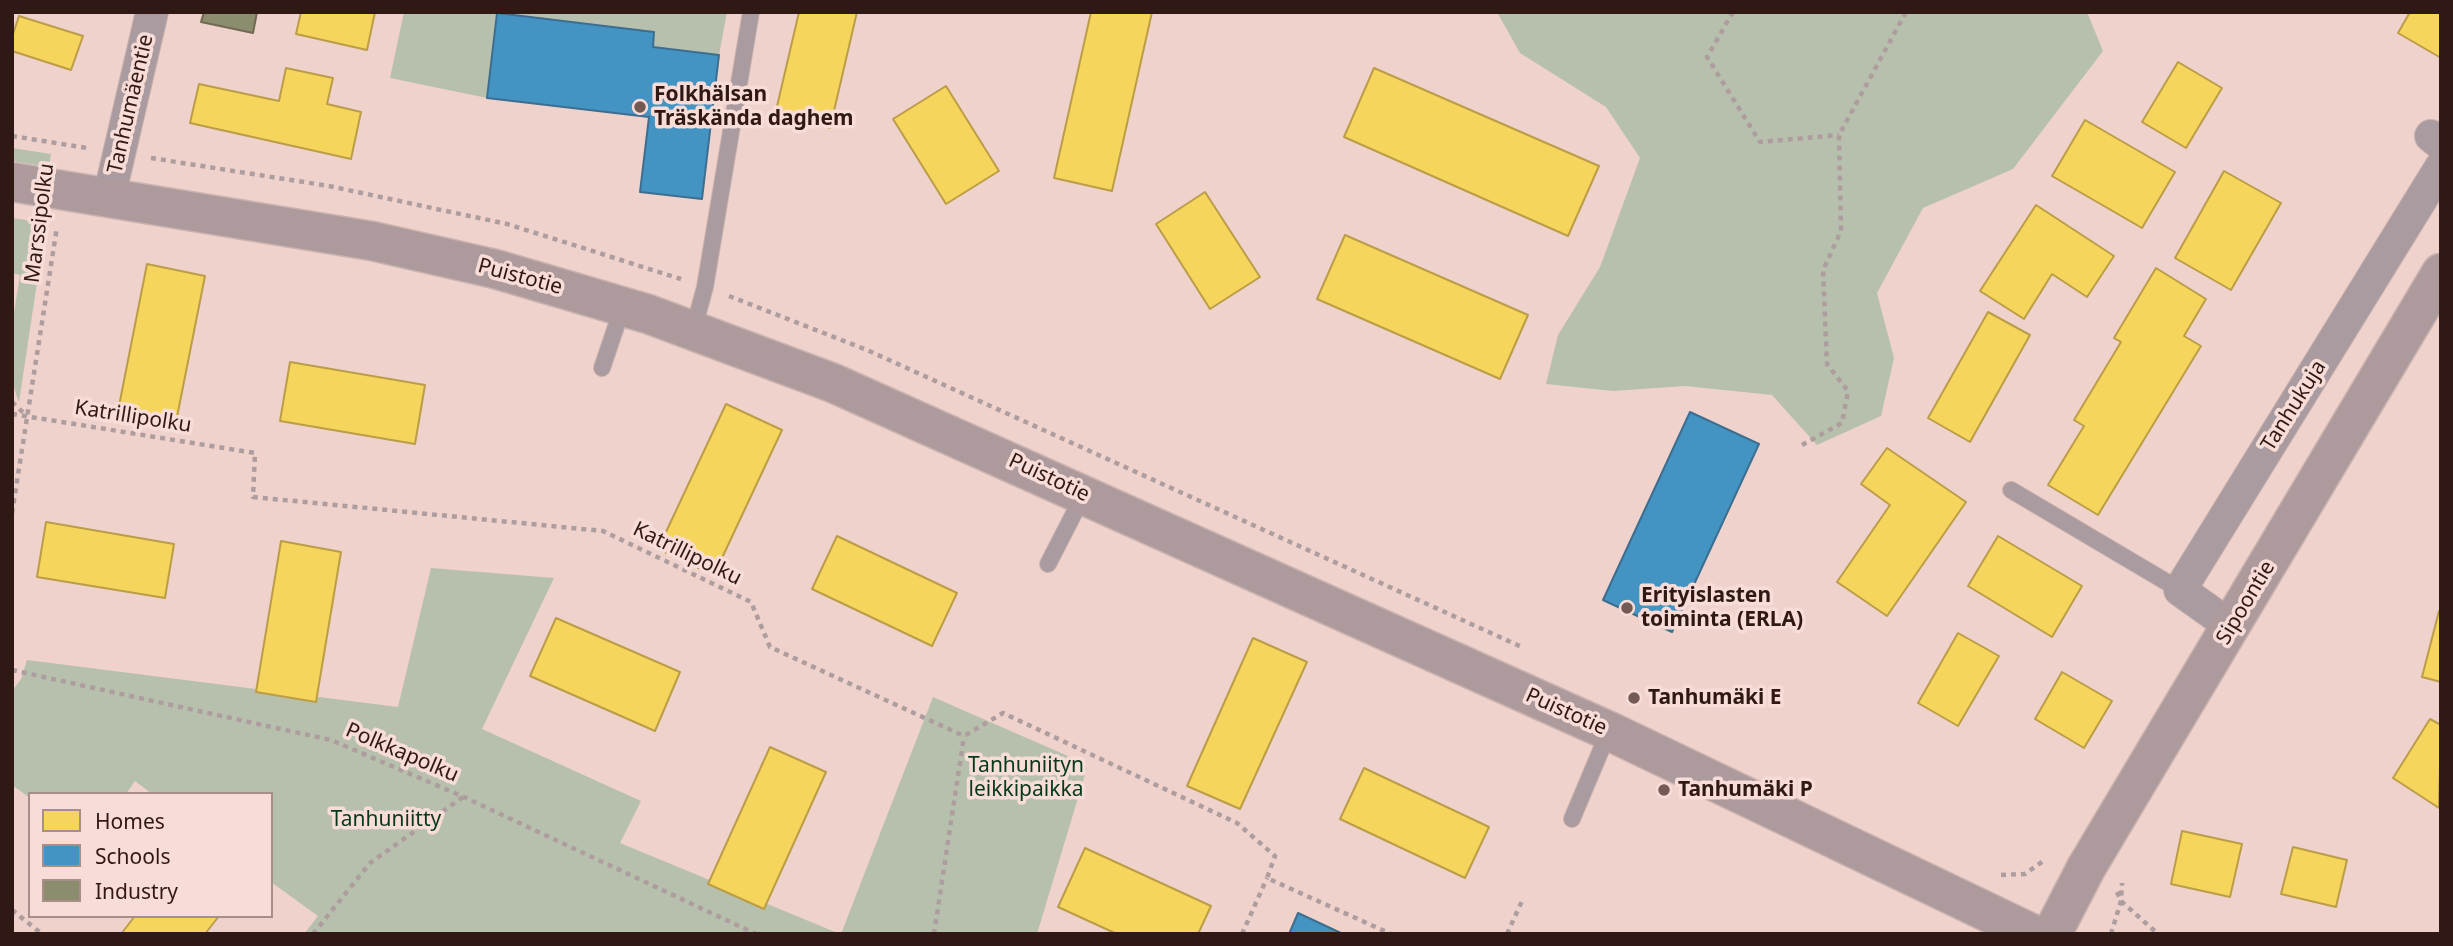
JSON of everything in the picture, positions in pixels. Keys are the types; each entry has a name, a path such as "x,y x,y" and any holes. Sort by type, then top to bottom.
{"street":[{"name":"Tanhumäentie","path":"109,197 152,12"},
{"name":"Tanhukuja","path":"2180,590 2441,167"},
{"name":"Puistotie","path":"12,182 62,188 372,241 495,269 623,306 833,383 1608,731 2033,934"},
{"name":"Sipoontie","path":"2052,934 2086,868 2441,273"},
{"path":"2180,590 2232,627"}],"lane":[{"path":"693,331 705,287 751,12"},
{"path":"602,368 623,306"},
{"path":"2011,490 2180,590"},
{"path":"1048,564 1084,494"},
{"path":"1572,819 1608,731"}],"path":[{"path":"1733,12 1707,57 1760,142 1839,135"},
{"path":"1802,445 1842,423 1849,391 1827,364 1823,270 1840,231 1839,135 1906,12"},
{"name":"Marssipolku","path":"12,513 62,188 65,145"},
{"path":"12,402 27,416"},
{"name":"Katrillipolku","path":"12,414 255,453 253,497 603,531 751,603 770,647 964,736"},
{"name":"Polkkapolku","path":"12,670 331,740 464,797 756,934"},
{"path":"934,934 964,736 1003,713 1237,823 1275,856 1242,934"},
{"path":"313,934 370,863 464,797"},
{"path":"2086,868 2114,885 2121,901 2158,934"},
{"path":"1267,878 1391,934"},
{"path":"1507,934 1522,901"},
{"path":"12,911 42,934"}],"green space":[{"path":"404,12 727,12 719,55 653,47 654,32 497,13 487,98 390,78"},
{"path":"1497,12 2087,12 2103,51 2013,169 1923,208 1877,293 1894,358 1881,416 1817,445 1772,395 1685,386 1613,391 1546,384 1558,335 1600,267 1640,158 1606,107 1520,53"},
{"path":"12,148 51,154 49,167 12,161"},
{"path":"12,218 46,223 19,402 14,387 11,356 20,275 12,273"},
{"name":"Tanhuniitty","path":"431,568 554,578 482,729 641,801 620,843 840,934 304,934 318,916 273,883 273,792 149,792 135,781 127,792 28,792 28,797 12,785 12,691 21,679 27,660 398,707"},
{"name":"Tanhuniityn leikkipaikka","path":"933,697 1077,760 1077,763 1087,768 1037,934 841,934"}],"building: Homes":[{"path":"301,12 375,12 367,50 296,34"},
{"path":"799,12 857,12 830,128 775,115"},
{"path":"1091,12 1152,12 1112,191 1054,178"},
{"path":"2410,12 2441,12 2441,58 2398,33"},
{"path":"19,16 83,36 71,70 12,51 12,37"},
{"path":"2178,62 2222,88 2186,148 2142,122"},
{"path":"286,68 333,78 327,104 361,112 351,159 190,123 199,84 279,101"},
{"path":"1374,68 1599,166 1568,236 1344,137"},
{"path":"946,86 999,171 946,204 893,119"},
{"path":"2085,120 2175,172 2142,228 2052,176"},
{"path":"2224,171 2281,203 2231,290 2175,258"},
{"path":"1205,192 1260,277 1210,309 1156,224"},
{"path":"2036,205 2114,256 2087,297 2052,274 2024,319 1980,291"},
{"path":"1345,235 1528,315 1500,379 1317,299"},
{"path":"147,264 205,276 175,427 117,416"},
{"path":"2156,268 2206,299 2184,336 2201,346 2098,515 2048,485 2084,426 2074,420 2121,342 2114,338"},
{"path":"1988,312 2030,335 1970,442 1928,418"},
{"path":"290,362 425,385 415,444 280,421"},
{"path":"726,404 782,430 714,575 658,549"},
{"path":"1887,448 1966,502 1887,616 1837,582 1890,505 1861,484"},
{"path":"46,522 174,544 165,598 37,577"},
{"path":"837,536 957,593 932,646 812,589"},
{"path":"1998,536 2082,586 2052,637 1968,586"},
{"path":"281,541 341,552 316,702 256,692"},
{"path":"2441,611 2441,682 2422,677"},
{"path":"556,618 680,672 655,731 530,676"},
{"path":"1958,633 1999,656 1958,726 1918,703"},
{"path":"1253,638 1307,662 1240,809 1187,786"},
{"path":"2062,672 2112,701 2084,748 2035,719"},
{"path":"2430,719 2441,725 2439,808 2393,778"},
{"path":"770,747 826,772 764,909 708,884"},
{"path":"1364,768 1489,827 1465,878 1340,819"},
{"path":"2182,831 2242,844 2230,897 2171,884"},
{"path":"2293,847 2347,860 2336,907 2281,894"},
{"path":"1085,848 1211,906 1198,934 1117,934 1058,907"},
{"path":"133,918 217,918 205,934 121,934"}],"building: Schools":[{"name":"Folkhälsan Träskända daghem","path":"497,13 654,32 653,47 719,55 702,199 640,192 649,117 487,98"},
{"path":"1690,412 1759,444 1672,632 1603,600"},
{"path":"1298,913 1343,934 1289,934"}],"building: Industry":[{"path":"204,12 257,12 253,33 201,22"}],"place":[{"name":"Folkhälsan Träskända daghem","path":"640,107"},
{"name":"Erityislasten toiminta (ERLA)","path":"1627,608"},
{"name":"Tanhumäki E","path":"1634,698"},
{"name":"Tanhumäki P","path":"1664,790"}]}
